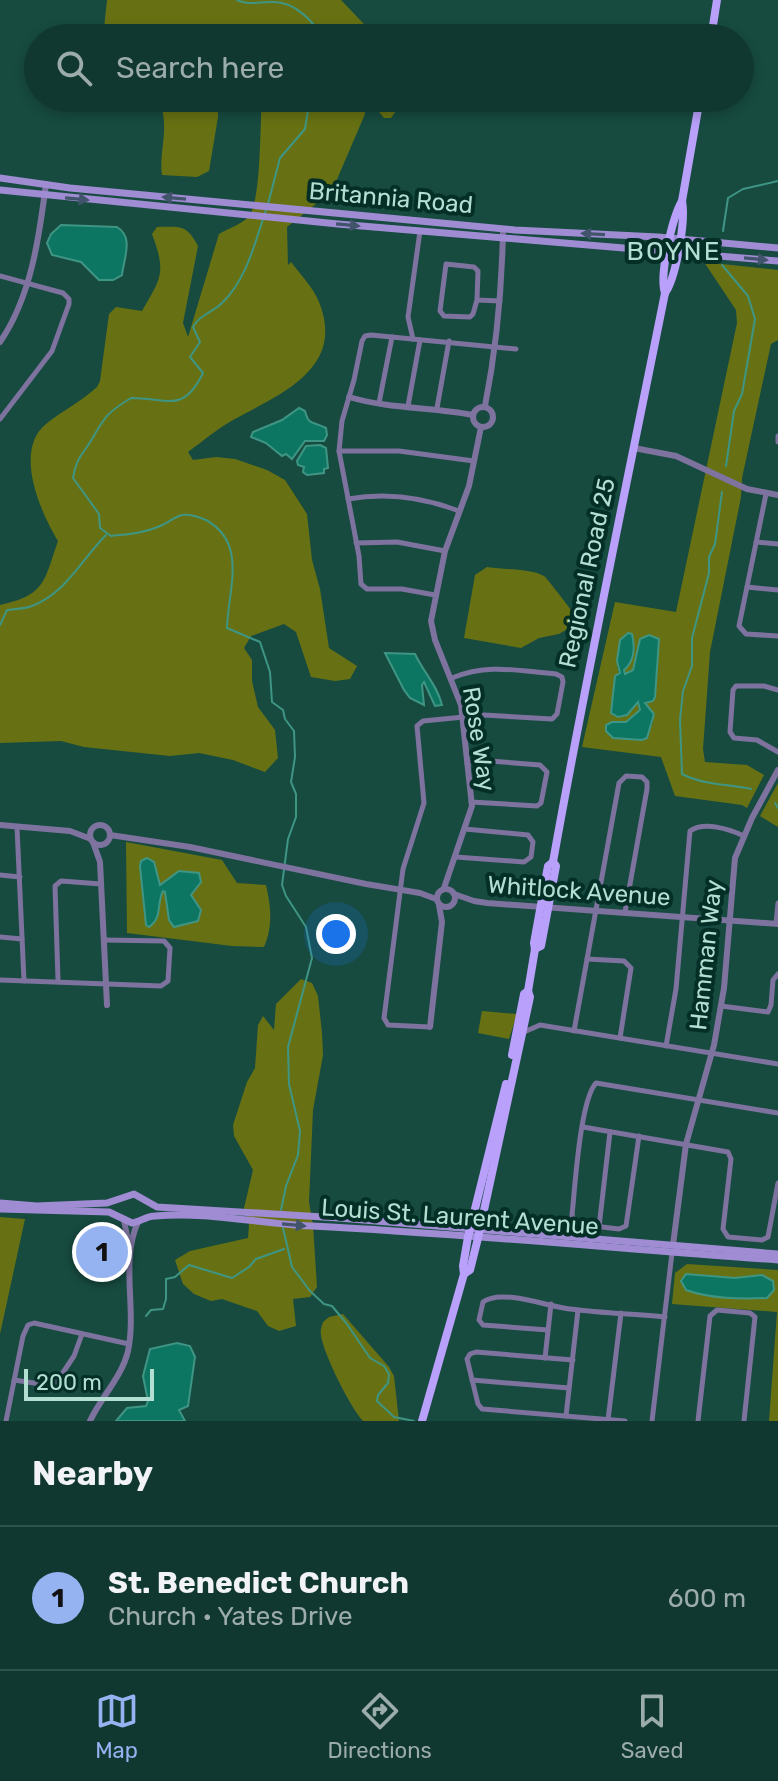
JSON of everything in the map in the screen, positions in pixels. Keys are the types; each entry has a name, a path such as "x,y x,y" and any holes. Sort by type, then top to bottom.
{"main road":[{"path":"713,24 717,0"},
{"name":"Regional Road 25","path":"474,1234 530,997 528,991 534,943 544,906 548,866 553,862 590,657 665,293 671,285 673,251 684,209 682,201 698,112"},
{"name":"Britannia Road","path":"0,178 503,229 675,238 778,248"},
{"name":"Britannia Road","path":"0,190 503,239 778,261"},
{"name":"Regional Road 25","path":"423,1420 464,1274 470,1270 474,1234 524,994 528,991"},
{"path":"0,1203 37,1206 97,1204 111,1203 134,1194 144,1200 147,1208 139,1221 124,1220 109,1212 0,1209"},
{"path":"124,1197 118,1206 124,1220"},
{"name":"Louis St. Laurent Avenue","path":"144,1200 157,1207 339,1218 474,1234"},
{"name":"Louis St. Laurent Avenue","path":"139,1221 153,1216 173,1215 778,1254"},
{"name":"Louis St. Laurent Avenue","path":"673,1249 778,1260"}],"street":[{"path":"0,342 28,282 46,184"},
{"path":"485,406 497,346 503,229"},
{"path":"413,339 408,317 420,231"},
{"path":"446,264 474,267 478,271 477,300 470,317 444,316 440,311 446,264"},
{"path":"0,276 63,293 69,299 52,351 0,419"},
{"path":"477,300 501,301"},
{"path":"435,595 402,589 365,589 360,582 339,451 342,421 363,338 369,335 516,349"},
{"path":"379,403 392,337"},
{"path":"408,406 421,339"},
{"path":"437,408 449,341"},
{"path":"349,397 473,415"},
{"path":"485,406 491,411 492,419 489,425 481,427 475,423 473,415 478,408 485,406"},
{"name":"Rose Way","path":"438,902 452,872 471,802 463,717 452,678 432,631 435,595 445,551 469,486 481,427"},
{"path":"634,448 676,456 740,486 778,495"},
{"path":"339,451 399,451 474,461"},
{"path":"766,494 739,626 746,634 778,636"},
{"path":"348,499 409,497 459,511"},
{"path":"356,543 397,542 445,551"},
{"path":"756,542 778,544"},
{"path":"747,587 778,590"},
{"path":"420,893 438,902 442,922 430,1027 388,1025 384,1018 403,869 424,803 417,726 423,721 491,715 552,719 557,714 563,680 556,674 488,669 474,669 452,678"},
{"path":"778,690 743,685 734,687 730,732 734,738 757,740 778,752"},
{"path":"467,763 490,761 540,765 547,772 541,803 537,806 471,802"},
{"name":"Hamman Way","path":"673,1249 686,1144 712,1054 721,1006 733,864 778,770"},
{"path":"574,1031 620,780 626,776 642,777 647,782 647,789 625,912"},
{"path":"0,825 70,831 104,826 108,840 100,862"},
{"path":"17,827 24,981"},
{"path":"666,1046 676,989 690,831 698,827 724,829 744,836"},
{"path":"94,828 92,840 100,862 107,1005"},
{"path":"456,857 524,862 531,857 533,842 528,835 465,829"},
{"path":"70,831 99,845 108,840 139,839 400,890 420,893 442,890"},
{"name":"Rose Way","path":"451,905 454,892 452,872"},
{"path":"0,875 20,877"},
{"path":"58,980 55,886 61,881 101,884"},
{"name":"Whitlock Avenue","path":"442,890 474,901"},
{"name":"Whitlock Avenue","path":"438,902 451,905 474,901 777,924"},
{"path":"777,924 778,903"},
{"path":"442,922 451,905"},
{"path":"0,937 22,939"},
{"path":"0,980 165,985 168,981 170,948 164,941 104,940"},
{"path":"587,959 624,961 631,968 620,1038"},
{"path":"721,1006 768,1012 773,980 778,974"},
{"path":"527,1012 540,1025 778,1064"},
{"path":"522,1033 540,1025"},
{"path":"639,1136 628,1223 619,1229 576,1224 572,1219 583,1127 591,1090 596,1083 778,1113"},
{"path":"583,1127 726,1151 731,1156 723,1229 728,1237 762,1240 768,1237 778,1183"},
{"path":"599,1227 610,1132"},
{"path":"124,1220 131,1255"},
{"path":"90,1421 123,1368 129,1344 131,1255 139,1221"},
{"path":"652,1421 673,1249"},
{"path":"548,1330 485,1325 479,1316 483,1302 489,1297 578,1310 665,1317"},
{"path":"545,1358 551,1304"},
{"path":"566,1416 578,1310"},
{"path":"698,1421 710,1316 717,1310 750,1313 755,1317 744,1421"},
{"path":"608,1420 621,1313"},
{"path":"6,1421 28,1325 34,1323 129,1344"},
{"path":"14,1380 50,1385 56,1383 74,1356 82,1334"},
{"path":"573,1360 473,1352 467,1359 482,1409 625,1421"},
{"path":"472,1380 569,1388"}],"shaded area":[{"path":"107,0 341,0 364,24 104,24"},
{"path":"162,112 218,112 209,171 197,177 162,175"},
{"path":"261,112 365,112 332,191 287,227 288,265 291,262 310,286 319,302 325,325 324,345 316,362 288,389 227,424 188,452 193,460 216,457 235,459 285,480 307,514 312,560 329,648 357,666 350,679 335,681 311,677 296,632 284,624 251,636 244,648 252,660 252,681 258,707 275,730 278,758 265,772 233,760 199,753 170,756 84,747 61,741 0,743 0,605 35,591 46,576 58,541 44,515 33,482 32,450 36,436 46,424 97,387 109,314 116,307 142,311 149,299 160,274 152,234 157,227 182,228 198,246 183,323 188,337 219,234 245,220 251,213 258,175"},
{"path":"379,112 395,112 391,118 384,118"},
{"path":"61,225 117,227 122,231 127,248 122,275 113,280 99,280 81,262 52,255 47,243"},
{"path":"704,262 778,270 778,340 771,344 742,478 741,497 710,652 703,749 705,762 747,765 764,775 747,808 675,796 661,757 582,747 615,602 676,612 737,323 736,310","holes":["633,641 633,657 624,669 625,674 633,670 639,648 645,703 653,722 647,737 642,740 613,738 639,711 638,702 627,715 617,665"]},
{"path":"299,408 305,411 310,421 326,428 324,441 305,441 292,459 251,437 253,432 282,420"},
{"path":"306,446 326,448 328,468 324,469 324,473 307,475 297,461"},
{"path":"487,567 524,570 544,576 576,616 569,628 521,648 464,638 475,575"},
{"path":"628,633 632,634 634,649 625,674 633,670 640,639 649,635 659,639 655,697 653,701 645,703 654,714 647,738 642,740 613,738 606,731 606,725 626,722 640,710 638,702 627,715 618,717 611,713 615,676 620,673 617,661 620,640"},
{"path":"385,653 415,654 442,705 435,706 424,682 424,705 410,698"},
{"path":"778,783 778,827 760,816"},
{"path":"126,842 222,860 237,883 266,885 270,916 264,947 127,933"},
{"path":"147,858 154,862 160,885 179,871 199,873 201,882 191,895 201,910 198,921 174,927 169,920 163,891 156,919 149,927 146,925 140,866 141,861"},
{"path":"301,979 312,983 318,996 322,1033 323,1055 313,1110 309,1202 317,1287 310,1297 293,1299 296,1326 279,1331 268,1326 257,1311 222,1299 211,1301 194,1294 183,1284 175,1260 190,1251 248,1238 249,1225 244,1208 253,1170 234,1136 233,1125 247,1082 255,1068 258,1025 263,1016 274,1030 276,1004"},
{"path":"482,1011 517,1014 509,1039 478,1033"},
{"path":"0,1217 25,1219 0,1334"},
{"path":"687,1264 778,1270 778,1421 769,1421 777,1312 672,1304 675,1273"},
{"path":"686,1274 735,1278 762,1275 773,1281 774,1290 767,1298 706,1295 686,1290 681,1281"},
{"path":"343,1314 394,1376 399,1421 363,1421 345,1392 321,1333 323,1322 329,1317"},
{"path":"177,1343 190,1346 195,1357 188,1406 179,1410 185,1421 116,1421 127,1408 146,1406 148,1401 143,1376 150,1349"}],"waterway":[{"path":"237,0 289,5 313,24"},
{"path":"268,204 280,158 305,129 308,112"},
{"path":"723,231 728,198 743,189 778,181"},
{"path":"266,210 238,283 222,303 193,327 200,342 190,357 203,373 196,386 181,399 131,398 117,407 104,420 80,457 73,478 99,514 100,528 111,536 148,530 185,515 206,520 219,530 227,541 233,568 227,628 260,642 270,672 272,702 283,710 285,719 294,731 295,757 291,782 296,794 296,817 288,839 282,885 306,927 312,958 288,1047 289,1084 300,1131 298,1155 281,1210"},
{"path":"722,265 748,296 755,319 742,394 734,411 726,466"},
{"path":"722,492 715,544 709,557 709,573 692,638 692,666 683,691 680,720 682,774 707,782 751,789"},
{"path":"0,625 7,610 32,606 55,593 106,535"},
{"path":"775,803 778,808"},
{"path":"283,1228 292,1267 310,1291 324,1304 332,1306 370,1358 384,1366 389,1374 388,1383 377,1401 394,1417 414,1421"},
{"path":"146,1316 151,1310 163,1309 166,1279 175,1277 189,1265 232,1278 256,1259 284,1249"}],"place":[{"name":"St. Benedict Church","path":"102,1252"}],"district":[{"name":"BOYNE","path":"674,251"}]}
